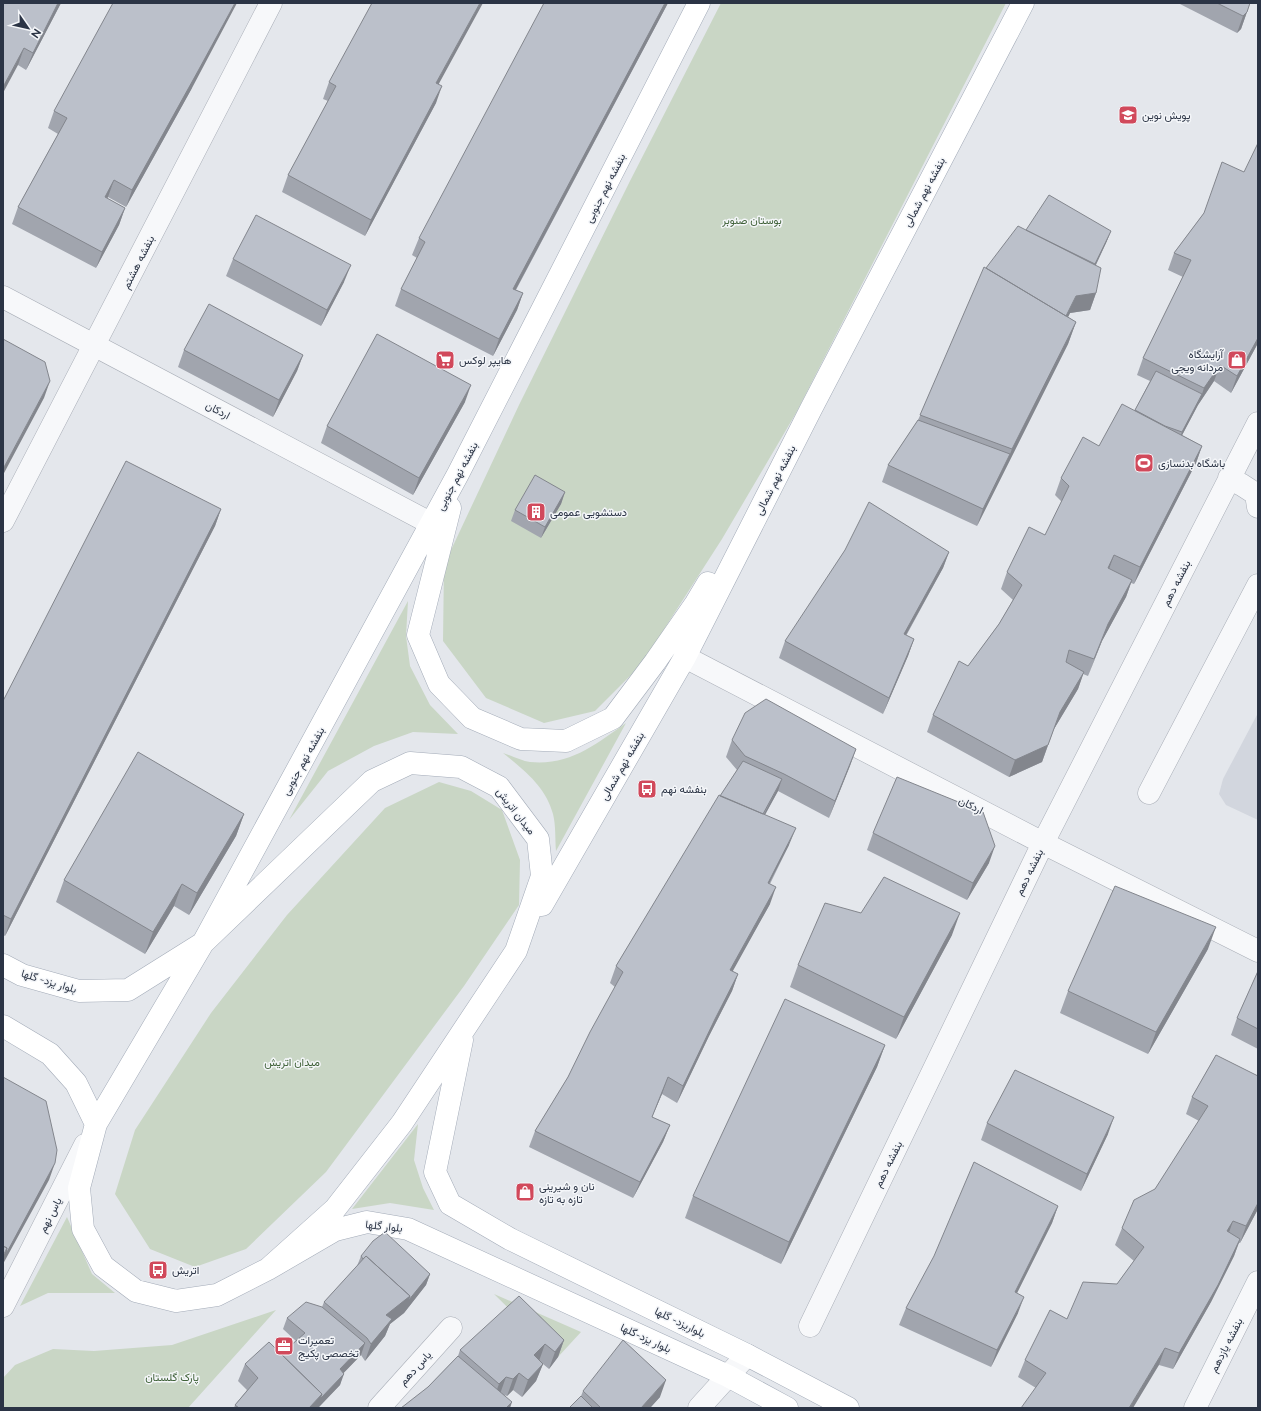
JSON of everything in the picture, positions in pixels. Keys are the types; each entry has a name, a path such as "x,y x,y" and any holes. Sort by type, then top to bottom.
{"main road":[{"name":"بنفشه نهم جنوبی","path":"203,943 432,524 699,3"},
{"name":"بنفشه نهم شمالی","path":"516,951 685,657 811,409 1023,3"},
{"path":"458,474 418,635 439,684 472,718 521,739 566,741 613,718 655,662 696,603 811,409"},
{"name":"میدان اتریش","path":"410,763 461,767 500,787 538,839 542,876 516,951 402,1122 336,1209 268,1269 217,1295 176,1301 136,1291 103,1266 83,1229 79,1188 96,1124 203,943 372,781 410,763"},
{"name":"بلوار یزد- گلها","path":"3,965 22,975 79,991 128,990 203,943"},
{"path":"3,1026 50,1054 76,1083 96,1124"},
{"name":"بلواریزد- گلها","path":"465,1029 435,1172 450,1204 510,1239 747,1355 848,1408"},
{"name":"بلوار گلها","path":"268,1269 335,1230 367,1222 408,1229 502,1271"},
{"name":"بلوار یزد-گلها","path":"502,1271 728,1376 787,1408"}],"street":[{"name":"بنفشه هشتم","path":"3,521 271,3"},
{"name":"اردکان","path":"3,297 432,524"},
{"name":"بنفشه دهم","path":"810,1326 1043,843 1258,423"},
{"path":"1229,478 1242,484 1256,494 1258,507"},
{"path":"1149,793 1258,585"},
{"name":"اردکان","path":"685,657 1043,843 1258,951"},
{"name":"یاس نهم","path":"3,1306 96,1124"},
{"name":"بنفشه یازدهم","path":"1195,1408 1258,1282"},
{"name":"یاس دهم","path":"380,1408 451,1328"},
{"path":"700,1408 747,1355"}],"shaded area":[{"path":"1258,713 1258,820 1226,805 1219,794 1223,779"}],"green space":[{"name":"بوستان صنوبر","path":"721,3 1006,3 796,413 722,539 641,665 595,711 544,723 486,698 443,641 444,565 519,405 630,181"},
{"path":"408,601 406,636 410,666 430,705 458,734 413,732 374,746 328,771 289,820"},
{"path":"626,723 556,851 554,819 550,804 540,787 503,753 520,760 530,762 558,761 593,746"},
{"name":"میدان اتریش","path":"439,782 471,791 502,810 520,860 519,905 464,986 326,1172 246,1249 195,1267 150,1249 115,1194 135,1130 211,1013 287,915 385,808"},
{"path":"418,1124 414,1160 423,1188 434,1210 390,1203 352,1209"},
{"path":"67,1217 92,1274 115,1293 48,1293 20,1306"},
{"path":"494,1294 581,1332 558,1357"},
{"name":"پارک گلستان","path":"276,1310 188,1408 3,1408 3,1378 15,1365 53,1349 94,1351 172,1345"}],"building":[{"path":"3,3 58,3 33,53 24,48 3,87"},
{"path":"113,3 235,3 132,190 114,180 105,197 125,208 102,252 18,207 67,118 54,111"},
{"path":"372,3 480,3 436,83 442,86 371,220 288,175 336,86 329,82"},
{"path":"544,3 665,3 513,289 523,293 499,339 401,289 425,242 419,238"},
{"path":"1217,3 1250,3 1247,12 1243,16"},
{"path":"1258,143 1258,338 1237,376 1220,365 1204,388 1143,358 1191,260 1174,253 1204,213 1222,162 1244,172"},
{"path":"1049,195 1111,231 1095,264 1026,230"},
{"path":"256,215 351,265 327,310 233,259"},
{"path":"1018,226 1101,268 1096,293 1076,296 1066,316 986,268"},
{"path":"984,267 1076,322 1012,449 920,415"},
{"path":"209,304 303,355 279,400 184,350"},
{"path":"377,334 471,385 419,478 327,426"},
{"path":"3,339 45,362 50,381 3,469"},
{"path":"1156,371 1202,394 1182,432 1165,426 1135,410"},
{"path":"1122,404 1202,446 1140,567 1114,555 1108,568 1132,580 1108,624 1094,659 1069,650 1066,662 1084,672 1060,712 1048,745 1015,760 933,715 959,661 968,666 999,624 1022,585 1007,572 1029,527 1045,535 1069,486 1061,478 1083,437 1099,446"},
{"path":"918,420 1010,454 983,509 888,465"},
{"path":"126,461 221,509 11,919 3,915 3,701"},
{"name":"دستشویی عمومی","path":"535,475 565,492 545,527 515,510"},
{"path":"869,502 949,552 904,634 914,639 889,698 785,641 845,550"},
{"path":"766,699 856,749 835,801 784,774 745,756 732,740 745,713"},
{"path":"138,752 244,814 197,893 182,884 153,932 64,880"},
{"path":"743,761 782,779 763,814 720,796"},
{"path":"897,777 983,812 995,846 973,883 873,833"},
{"path":"719,795 796,828 768,883 776,887 730,970 738,974 683,1086 668,1077 652,1117 670,1125 640,1182 535,1131 568,1077 590,1032 623,972 616,966"},
{"path":"884,877 960,913 904,1017 798,965 825,903 861,913"},
{"path":"1115,886 1216,927 1156,1032 1068,991"},
{"path":"1258,971 1258,1029 1237,1018"},
{"path":"785,999 885,1045 789,1242 693,1196"},
{"path":"1216,1055 1258,1076 1258,1203 1246,1226 1233,1221 1227,1231 1240,1239 1218,1285 1179,1353 1165,1348 1129,1408 1021,1408 1046,1373 1025,1360 1050,1310 1067,1319 1083,1282 1117,1284 1144,1247 1122,1228 1134,1200 1155,1189 1208,1106 1192,1097"},
{"path":"1015,1070 1114,1117 1087,1174 987,1123"},
{"path":"3,1077 46,1101 57,1150 55,1163 6,1254 7,1248 3,1246"},
{"path":"974,1162 1058,1206 1015,1292 1024,1297 997,1350 906,1308 934,1256"},
{"path":"385,1232 430,1274 408,1301 410,1296 366,1256 363,1259 361,1256 373,1241"},
{"path":"3,1246 7,1248 3,1256"},
{"path":"366,1256 410,1296 386,1315 392,1319 371,1344 367,1338 324,1302"},
{"path":"519,1296 564,1340 555,1352 545,1344 534,1355 543,1364 528,1380 519,1373 513,1379 506,1377 499,1384 460,1350"},
{"path":"306,1302 322,1307 365,1343 340,1369 344,1374 320,1399 322,1394 281,1354 305,1333 287,1318"},
{"path":"623,1340 666,1380 641,1408 601,1408 583,1391"},
{"path":"269,1342 322,1394 309,1408 239,1408 235,1405 258,1378 245,1364"},
{"path":"458,1356 512,1402 506,1408 401,1408 428,1387"},
{"path":"581,1396 593,1408 569,1408"}],"place":[{"name":"پویش نوین","path":"1128,115"},
{"name":"هایپر لوکس","path":"445,360"},
{"name":"آرایشگاه مردانه ویجی","path":"1237,360"},
{"name":"باشگاه بدنسازی","path":"1144,463"},
{"name":"دستشویی عمومی","path":"536,512"},
{"name":"بنفشه نهم","path":"647,789"},
{"name":"نان و شیرینی تازه به تازه","path":"525,1192"},
{"name":"اتریش","path":"158,1270"},
{"name":"تعمیرات تخصصی پکیج","path":"284,1346"}]}
